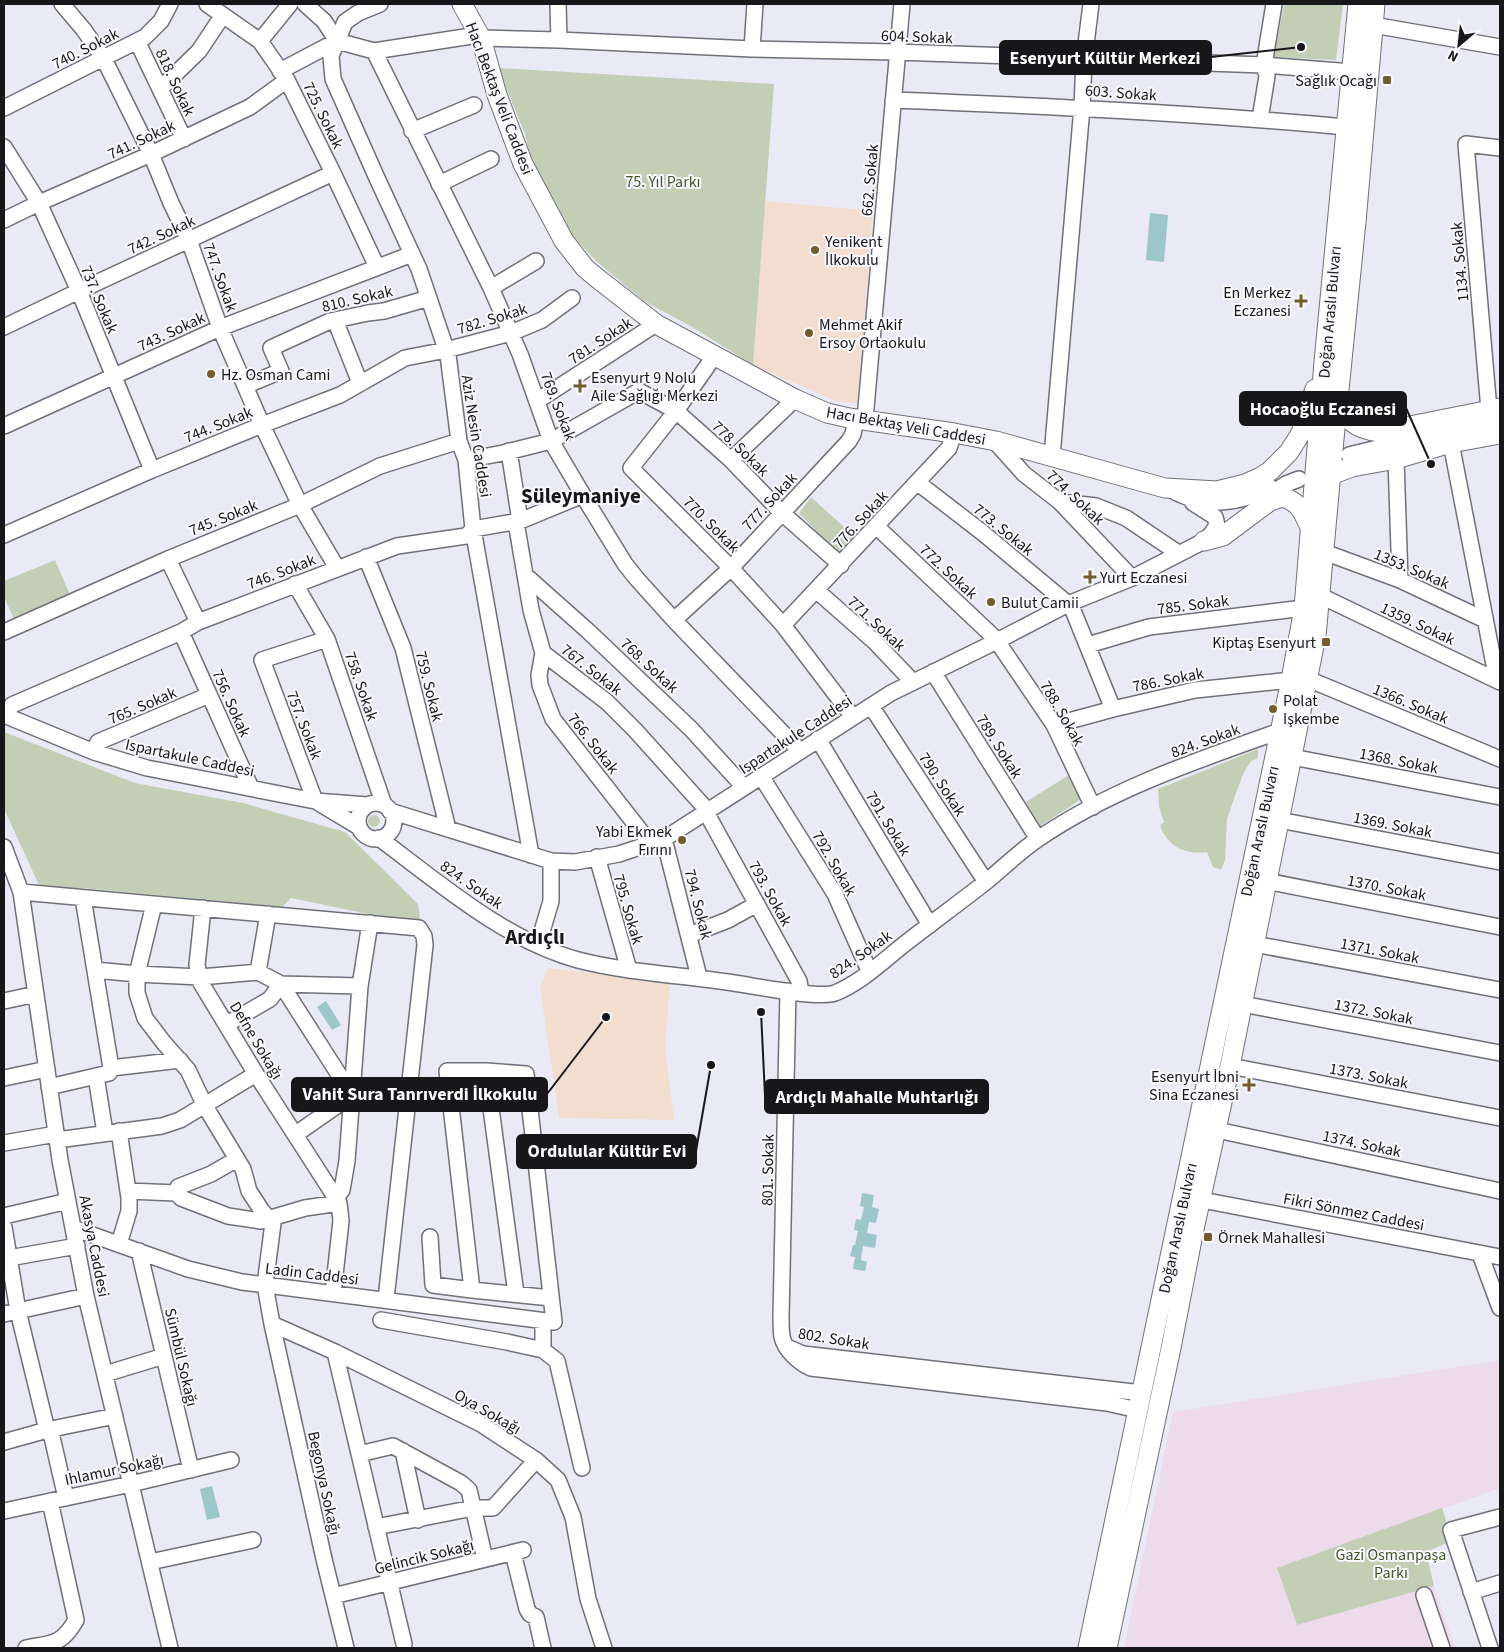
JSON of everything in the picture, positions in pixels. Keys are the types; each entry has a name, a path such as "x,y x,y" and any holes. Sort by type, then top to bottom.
{"main road":[{"name":"Hacı Bektaş Veli Caddesi","path":"462,4 479,37 497,95 523,164 564,241 585,268 656,324 827,413 954,432 996,441 1165,488 1217,491 1245,484 1270,471 1290,452 1297,441 1324,362"},
{"name":"Doğan Araslı Bulvarı","path":"1107,1648 1171,1348 1194,1228 1217,1130 1292,757 1300,680 1324,362 1358,4"},
{"name":"Doğan Araslı Bulvarı","path":"1088,1648 1280,731 1316,636 1375,4"},
{"path":"1338,391 1342,409 1348,418 1362,428 1380,432 1497,412"},
{"path":"1330,478 1336,473 1352,467 1396,459 1451,443 1500,434"},
{"path":"1208,537 1223,536 1270,501 1282,497 1299,505 1310,529"}],"street":[{"name":"747. Sokak","path":"62,4 84,30 104,59 151,154 171,203 189,240 220,328 262,425 300,505 337,568"},
{"name":"740. Sokak","path":"4,108 145,37 161,21 170,4"},
{"name":"725. Sokak","path":"207,4 260,41 284,76 333,173 377,267"},
{"path":"260,41 290,4"},
{"path":"304,4 324,21 337,41 374,51"},
{"name":"Aziz Nesin Caddesi","path":"380,4 358,13 345,22 331,56 333,79 419,269 446,350 459,441 466,460 473,529 531,855"},
{"path":"558,4 559,40"},
{"path":"752,49 755,4"},
{"name":"662. Sokak","path":"860,419 873,343 902,4"},
{"path":"1052,456 1082,107 1084,60 1091,4"},
{"path":"1260,119 1267,76 1264,65 1274,4"},
{"path":"160,88 199,51 224,15"},
{"path":"1373,25 1500,47"},
{"name":"604. Sokak","path":"374,51 479,37 752,49 897,52 1264,65 1352,72"},
{"name":"818. Sokak","path":"137,41 184,138"},
{"name":"741. Sokak","path":"4,220 250,107 284,76 337,41"},
{"name":"769. Sokak","path":"374,51 412,131 492,288 511,333 551,441 583,495 625,564 674,620 800,751"},
{"name":"603. Sokak","path":"893,100 1082,107 1346,127"},
{"path":"412,131 474,105"},
{"name":"1134. Sokak","path":"1497,412 1466,144 1500,148"},
{"name":"737. Sokak","path":"4,147 10,169 39,203 79,291 152,470"},
{"path":"439,184 491,158"},
{"name":"742. Sokak","path":"4,327 333,173"},
{"name":"743. Sokak","path":"4,426 220,328 412,254"},
{"path":"492,288 536,261"},
{"name":"810. Sokak","path":"246,386 281,371 271,348 315,327 335,320 384,311 429,298"},
{"name":"782. Sokak","path":"446,350 511,333 542,320 572,298"},
{"path":"335,320 360,383"},
{"name":"781. Sokak","path":"537,401 656,324"},
{"name":"744. Sokak","path":"4,535 152,470 340,395 405,358 446,350"},
{"name":"770. Sokak","path":"715,355 676,411 631,468 731,568 784,625 853,717"},
{"name":"778. Sokak","path":"466,460 551,441 639,391 676,411 730,460 782,512 841,565"},
{"path":"730,460 795,398"},
{"path":"1497,412 1350,458 1500,428"},
{"name":"777. Sokak","path":"674,620 731,568 848,441 860,419"},
{"name":"776. Sokak","path":"784,625 949,448 954,432"},
{"name":"745. Sokak","path":"4,632 168,559 300,505 380,466 459,441"},
{"name":"774. Sokak","path":"996,441 1024,474 1060,502 1132,578"},
{"path":"1451,443 1485,620 1499,681"},
{"name":"767. Sokak","path":"509,451 525,575 543,653 607,702 635,730 707,812"},
{"path":"1396,459 1400,580"},
{"name":"Ispartakule Caddesi","path":"387,808 551,861 574,862 619,854 657,841 707,812 853,717 913,682 998,641 1069,603 1132,578 1208,537 1298,476 1284,478 1256,495 1231,502 1211,502 1183,496"},
{"name":"773. Sokak","path":"918,483 1069,603"},
{"path":"1165,488 1183,496 1215,517 1217,525 1208,537"},
{"name":"746. Sokak","path":"5,716 12,705 181,632 198,622 366,556 397,546 466,536 473,529 518,522 583,495"},
{"path":"1060,502 1096,506 1126,518 1178,553"},
{"name":"772. Sokak","path":"877,527 998,641"},
{"name":"1353. Sokak","path":"1324,552 1400,580 1485,620"},
{"name":"759. Sokak","path":"366,556 403,648 448,828"},
{"path":"168,559 198,622"},
{"name":"768. Sokak","path":"525,575 588,631 691,729 744,787"},
{"name":"758. Sokak","path":"295,584 327,639 387,808"},
{"name":"771. Sokak","path":"816,590 875,642 913,682"},
{"name":"1359. Sokak","path":"1320,596 1499,681"},
{"path":"1069,603 1113,709"},
{"name":"785. Sokak","path":"1088,645 1149,627 1304,608"},
{"name":"756. Sokak","path":"181,632 251,788"},
{"name":"757. Sokak","path":"315,801 262,660 327,639"},
{"name":"788. Sokak","path":"998,641 1054,725 1093,807"},
{"name":"766. Sokak","path":"543,653 539,675 540,686 553,718 657,841"},
{"name":"789. Sokak","path":"933,672 1038,839"},
{"name":"786. Sokak","path":"1054,725 1195,690 1300,680"},
{"name":"1366. Sokak","path":"1300,680 1500,759"},
{"name":"765. Sokak","path":"94,752 98,742 209,696"},
{"name":"790. Sokak","path":"871,706 986,882"},
{"name":"Ispartakule Caddesi","path":"5,716 94,752 147,768 315,801 367,805"},
{"name":"824. Sokak","path":"379,838 467,904 506,928 538,945 578,960 628,970 699,977 795,992 832,994 848,988 871,971 1038,839 1093,807 1141,783 1203,758 1280,731"},
{"name":"791. Sokak","path":"818,739 930,925"},
{"name":"1368. Sokak","path":"1292,757 1500,797"},
{"name":"792. Sokak","path":"761,776 835,894 867,966 871,971"},
{"name":"Ispartakule Caddesi","path":"315,801 359,826"},
{"path":"373,803 387,808 394,818 392,829 384,837 367,836 359,826 359,814 367,805 373,803"},
{"name":"793. Sokak","path":"707,812 799,981 795,992"},
{"name":"1369. Sokak","path":"1279,820 1500,862"},
{"name":"794. Sokak","path":"657,841 689,935 699,977"},
{"name":"Akasya Caddesi","path":"4,847 21,892 56,1137 86,1296 170,1648"},
{"name":"795. Sokak","path":"596,857 628,970"},
{"path":"538,945 551,901 551,861"},
{"name":"1370. Sokak","path":"1266,881 1500,927"},
{"path":"21,892 419,928 424,936 425,945 386,1300"},
{"path":"49,1088 109,1073 111,1068 83,898"},
{"path":"154,904 137,974 137,993 145,1018 188,1070 205,1106 243,1170 249,1191 273,1223 265,1285 272,1324"},
{"path":"689,935 728,920 757,904"},
{"name":"Defne Sokağı","path":"202,908 197,965 201,983 256,1074 337,1200 341,1221 333,1293"},
{"path":"258,972 268,914"},
{"path":"128,1191 176,1193 181,1198 228,1216 261,1221 337,1200 342,1190 352,1094 360,986 370,923"},
{"name":"1371. Sokak","path":"1254,944 1500,990"},
{"path":"95,970 137,974 200,976 258,972 281,984 360,986"},
{"path":"227,1024 270,999 281,984"},
{"path":"281,984 352,1094"},
{"name":"801. Sokak","path":"788,1348 782,1338 781,1316 795,992"},
{"path":"4,1001 36,994"},
{"name":"1372. Sokak","path":"1242,1004 1500,1053"},
{"path":"111,1068 180,1060"},
{"name":"1373. Sokak","path":"1230,1066 1500,1118"},
{"path":"4,1078 47,1069"},
{"path":"472,1290 447,1071 526,1074 551,1298 549,1321 543,1350"},
{"path":"486,1071 516,1294"},
{"path":"4,1143 162,1126 180,1120 256,1074"},
{"path":"96,1076 128,1191 129,1211 119,1244"},
{"path":"296,1134 352,1094"},
{"name":"1374. Sokak","path":"1217,1130 1500,1191"},
{"path":"176,1193 178,1188 211,1174 237,1159"},
{"name":"Fikri Sönmez Caddesi","path":"1202,1200 1500,1258"},
{"path":"4,1216 68,1201"},
{"path":"4,1227 9,1258 11,1312 47,1430 52,1436 66,1498"},
{"name":"Ladin Caddesi","path":"73,1228 188,1269 242,1282 549,1321"},
{"path":"430,1237 433,1285 551,1298"},
{"path":"9,1258 76,1246"},
{"name":"Sümbül Sokağı","path":"139,1251 191,1470"},
{"path":"1480,1254 1500,1308"},
{"path":"11,1312 86,1296"},
{"path":"381,1320 543,1350 557,1361 582,1468"},
{"name":"Oya Sokağı","path":"272,1324 335,1352 481,1424 536,1460 558,1480 573,1517 588,1599 604,1648"},
{"name":"Begonya Sokağı","path":"272,1324 346,1648"},
{"name":"802. Sokak","path":"788,1348 803,1354 1140,1402"},
{"path":"335,1352 404,1644"},
{"path":"105,1374 164,1356"},
{"path":"4,1442 47,1430 115,1416"},
{"path":"359,1454 393,1446 461,1483 469,1490 485,1559"},
{"path":"403,1451 418,1520"},
{"name":"Ihlamur Sokağı","path":"4,1511 231,1460"},
{"path":"376,1528 473,1508 493,1508 536,1460"},
{"path":"26,1648 58,1645 76,1620 50,1501"},
{"path":"1490,1648 1451,1530 1500,1517"},
{"path":"150,1562 253,1540"},
{"name":"Gelincik Sokağı","path":"333,1596 518,1551 527,1609 530,1614 536,1617 543,1648"},
{"path":"1471,1592 1500,1583"},
{"path":"1424,1595 1442,1648"}],"shaded area":[{"path":"765,201 873,211 857,403 836,401 753,365"},
{"path":"1150,213 1168,215 1164,262 1146,260"},
{"path":"548,968 670,982 665,1047 674,1120 559,1118 540,987"},
{"path":"326,1001 341,1025 332,1030 317,1007"},
{"path":"862,1193 874,1195 872,1207 879,1209 876,1223 869,1222 867,1233 877,1235 875,1248 863,1246 861,1260 867,1262 865,1271 853,1269 855,1257 850,1256 858,1231 854,1230 856,1219 861,1220 864,1207 860,1206"},
{"path":"1500,1360 1500,1488 1277,1569 1297,1625 1434,1586 1455,1648 1124,1648 1173,1412"},
{"path":"212,1486 220,1517 207,1520 200,1489"}],"green space":[{"path":"1284,4 1343,4 1336,60 1274,57"},
{"name":"75. Yıl Parkı","path":"498,68 774,84 753,365 692,327 644,301 596,261 572,235 531,161 525,134"},
{"path":"811,497 855,537 843,552 837,553 799,513"},
{"path":"55,560 71,597 14,619 4,597 4,581"},
{"path":"4,732 135,783 243,803 345,832 418,904 421,925 291,898 282,907 83,888 65,892 48,889 38,883 4,809"},
{"path":"1258,749 1258,758 1251,761 1244,772 1227,819 1225,860 1221,870 1213,867 1207,852 1185,851 1172,844 1163,833 1160,825 1164,822 1159,807 1158,789"},
{"path":"1072,773 1083,798 1040,826 1026,802"},
{"path":"376,815 379,816 379,826 372,827 369,826 368,819 369,816"},
{"name":"Gazi Osmanpaşa Parkı","path":"1442,1508 1448,1526 1449,1542 1426,1552 1434,1586 1297,1625 1277,1568"}],"place":[{"name":"Esenyurt Kültür Merkezi","path":"1301,47"},
{"name":"Sağlık Ocağı","path":"1387,80"},
{"name":"Yenikent İlkokulu","path":"815,250"},
{"name":"En Merkez Eczanesi","path":"1301,301"},
{"name":"Mehmet Akif Ersoy Ortaokulu","path":"809,333"},
{"name":"Hz. Osman Cami","path":"211,374"},
{"name":"Esenyurt 9 Nolu Aile Sağlığı Merkezi","path":"580,386"},
{"name":"Hocaoğlu Eczanesi","path":"1431,464"},
{"name":"Yurt Eczanesi","path":"1090,577"},
{"name":"Bulut Camii","path":"991,602"},
{"name":"Kiptaş Esenyurt","path":"1326,642"},
{"name":"Polat Işkembe","path":"1273,709"},
{"name":"Yabi Ekmek Fırını","path":"682,840"},
{"name":"Ardıçlı Mahalle Muhtarlığı","path":"761,1012"},
{"name":"Vahit Sura Tanrıverdi İlkokulu","path":"606,1017"},
{"name":"Ordulular Kültür Evi","path":"711,1065"},
{"name":"Esenyurt İbni Sina Eczanesi","path":"1249,1085"},
{"name":"Örnek Mahallesi","path":"1208,1237"}],"district":[{"name":"Süleymaniye","path":"581,496"},
{"name":"Ardıçlı","path":"535,937"}]}
